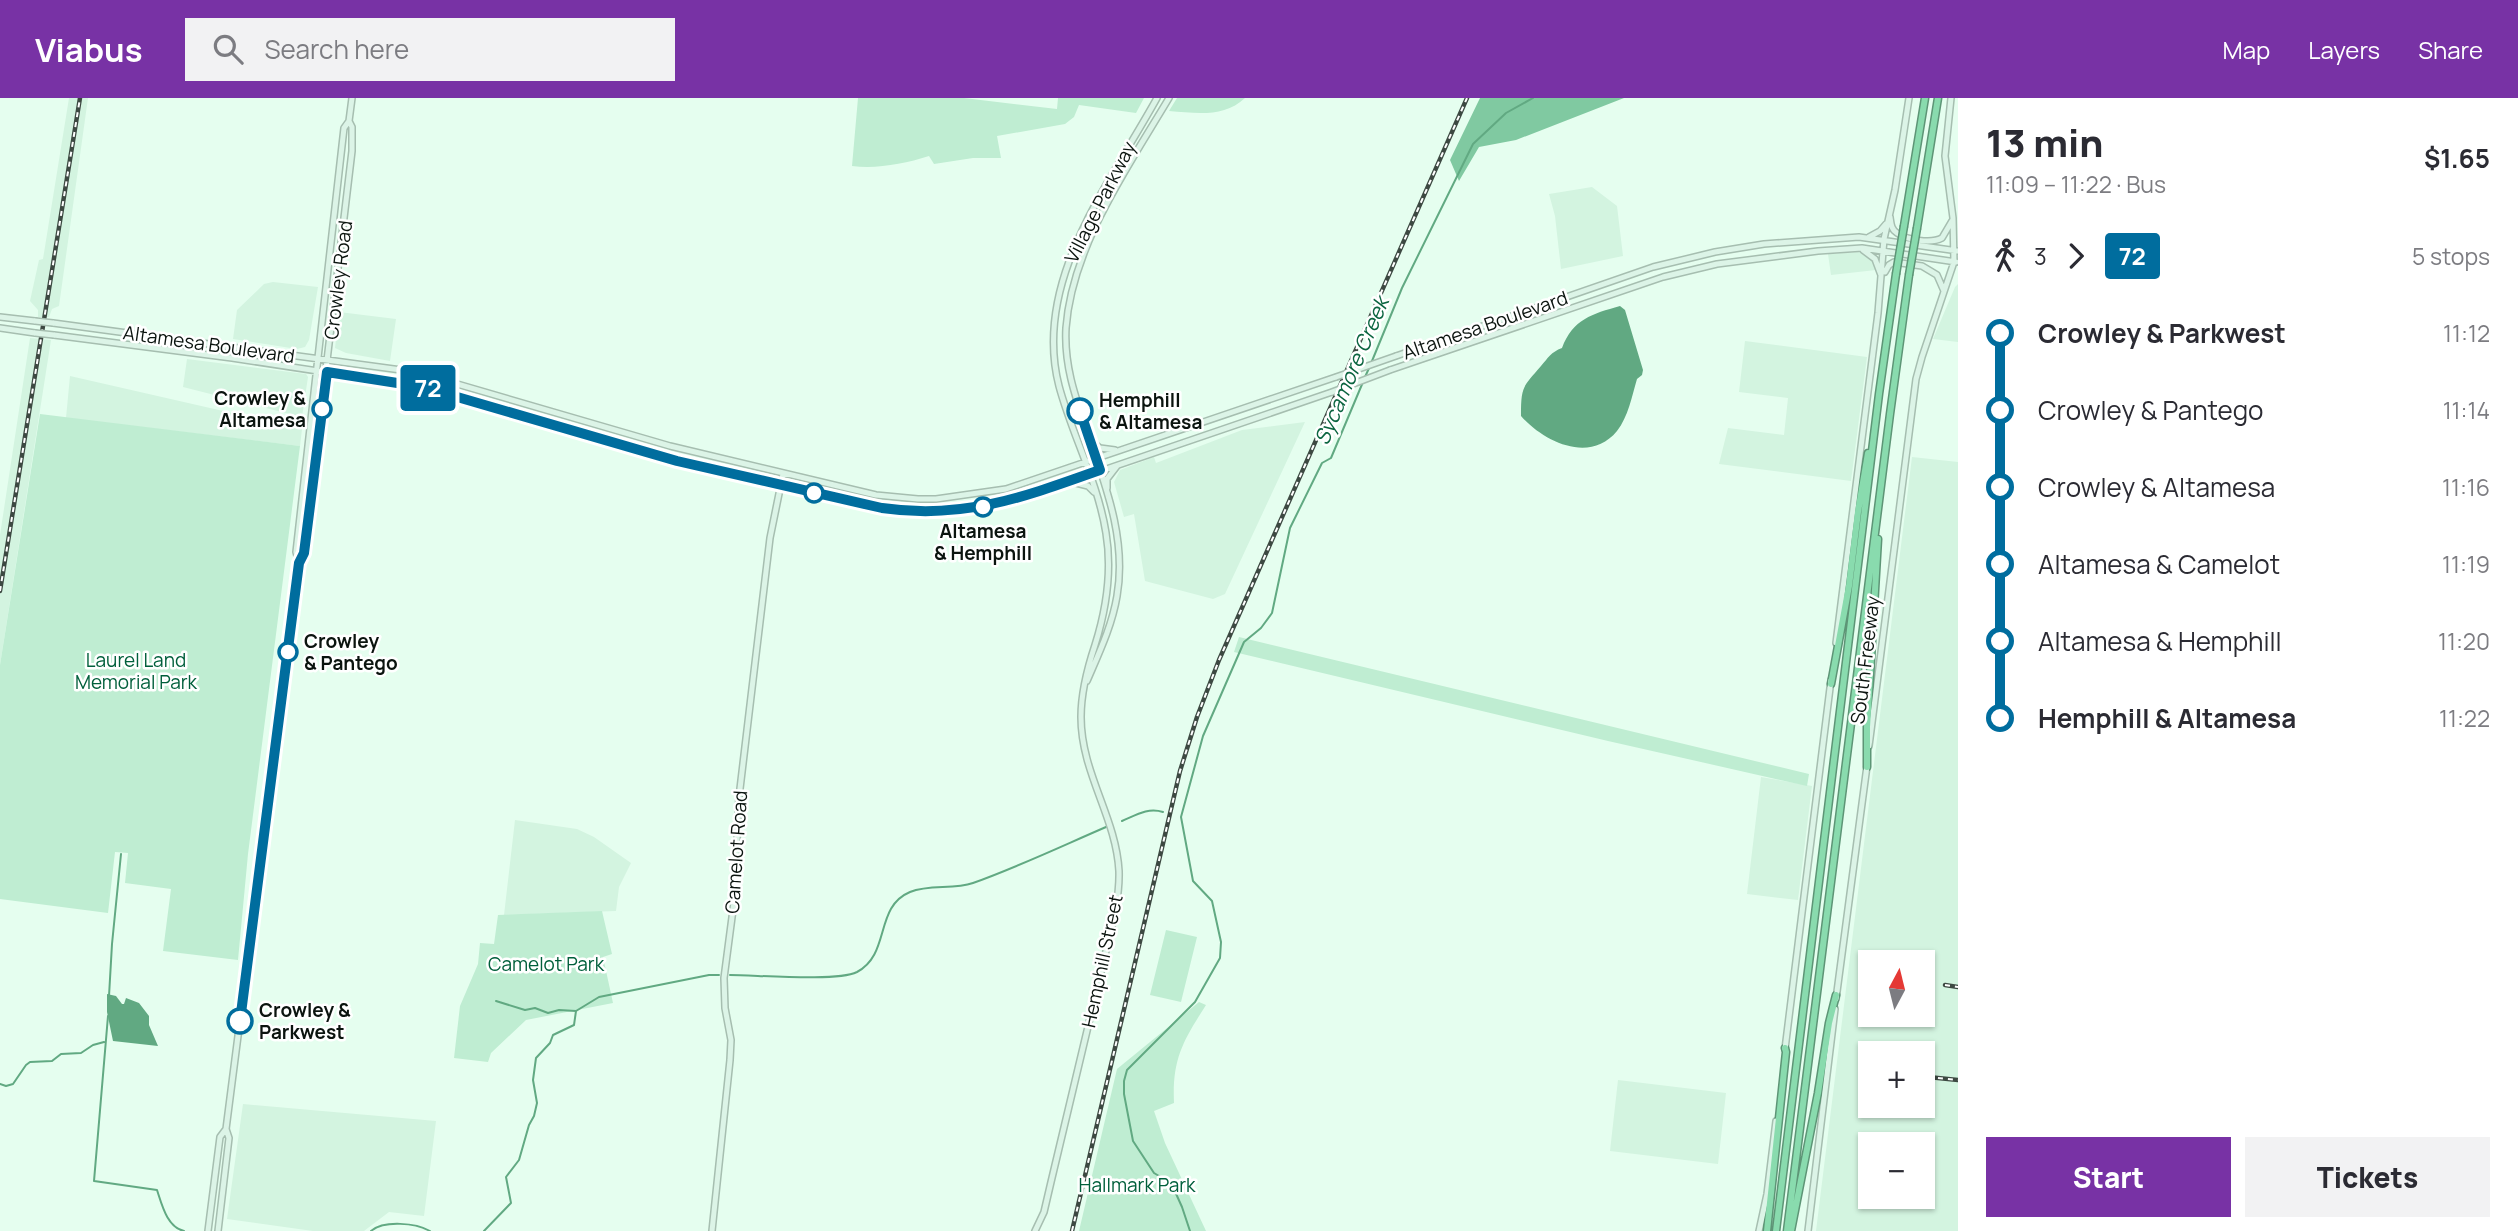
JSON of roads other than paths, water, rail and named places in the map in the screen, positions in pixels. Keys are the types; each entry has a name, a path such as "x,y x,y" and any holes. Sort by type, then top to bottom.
{"highway":[{"name":"South Freeway","path":"1776,1231 1879,394 1925,98"},
{"name":"South Freeway","path":"1789,1231 1882,471 1909,275 1938,98"},
{"path":"1831,684 1849,586 1874,401 1879,394"},
{"path":"1867,767 1882,471"},
{"path":"1789,1231 1816,1107 1836,995"},
{"path":"1768,1231 1787,1052 1785,1048"}],"main road":[{"name":"Crowley Road","path":"299,563 296,552 317,358 344,128 349,121 352,98"},
{"name":"Village Parkway","path":"1089,474 1059,385 1055,348 1057,301 1069,257 1157,98"},
{"name":"Village Parkway","path":"1100,470 1071,382 1066,348 1072,285 1085,248 1169,98"},
{"name":"South Freeway","path":"1759,1231 1767,1194 1882,278 1884,239 1909,98"},
{"name":"South Freeway","path":"1808,1231 1916,379 1956,262 1956,238 1945,156 1951,98"},
{"name":"Crowley Road","path":"218,1231 229,1138 226,1129 299,563 304,553 329,360 352,151 352,127 349,121"},
{"path":"1890,211 1895,232 1929,241 1942,238 1953,219"},
{"path":"1867,237 1880,231 1888,222"},
{"name":"Altamesa Boulevard","path":"0,317 227,345 429,375 596,424 783,474 876,495 936,499 1006,489 1038,480 1084,461 1675,261 1764,244 1867,237 1957,250"},
{"path":"1860,249 1875,259 1882,278"},
{"name":"Altamesa Boulevard","path":"0,328 316,370 426,388 677,461 882,508 929,512 973,509 1006,503 1675,274 1749,259 1860,249 1885,250 1956,262"},
{"path":"1882,278 1891,263 1922,266 1937,275 1944,292"},
{"path":"1951,276 1958,271"},
{"path":"221,357 227,345"},
{"path":"1055,348 1066,348"},
{"path":"426,388 429,375"},
{"path":"593,437 596,424"},
{"path":"1181,429 1186,441"},
{"path":"1089,438 1100,448 1118,450"},
{"path":"1106,491 1107,479 1119,464"},
{"name":"Hemphill Street","path":"1083,690 1109,624 1117,595 1120,548 1100,470"},
{"name":"Camelot Road","path":"712,1231 730,1060 731,1040 725,1008 724,978 734,902 739,797 768,551 783,474"},
{"name":"Hemphill Street","path":"1035,1231 1044,1212 1051,1182 1117,895 1119,871 1112,830 1089,771 1082,740 1083,690 1104,606 1108,564 1106,532 1089,474"},
{"path":"1069,481 1083,484 1094,492"},
{"path":"302,498 309,515"},
{"path":"1108,564 1119,564"},
{"name":"Crowley Road","path":"208,1231 220,1136 226,1129"}],"waterway":[{"name":"Sycamore Creek","path":"1372,361 1402,288 1473,144 1506,113 1533,98"},
{"name":"Sycamore Creek","path":"1365,377 1370,366"},
{"name":"Sycamore Creek","path":"1190,1231 1173,1187 1154,1173 1133,1141 1124,1081 1127,1070 1195,1002 1220,958 1221,942 1212,901 1193,881 1181,817 1203,736 1244,642 1261,628 1272,613 1290,528 1322,463 1331,458 1363,382"},
{"path":"1122,821 1147,811 1163,812"},
{"path":"730,975 832,977 857,972 868,964 875,954 891,908 910,892 973,883 1106,827"},
{"path":"109,996 121,854"},
{"path":"484,1231 511,1203 506,1177 519,1160 534,1116 537,1103 533,1080 536,1058 550,1043 553,1035 574,1025 576,1011 599,997 719,975"},
{"path":"496,1001 525,1010 535,1008 548,1013 559,1010 576,1011"},
{"path":"108,1016 94,1181 157,1190 169,1220 184,1231"},
{"path":"0,1084 13,1084 30,1062 52,1061 61,1054 81,1053 104,1042"},
{"path":"371,1231 384,1225 400,1224 430,1231"}],"railway":[{"path":"0,591 80,98"},
{"path":"1072,1231 1180,771 1197,717 1219,660 1467,98"},
{"path":"1945,985 1958,987"},
{"path":"1935,1078 1958,1080"}],"place":[{"name":"Crowley & Altamesa","path":"322,409"},
{"name":"Hemphill & Altamesa","path":"1080,411"},
{"name":"Altamesa & Hemphill","path":"983,507"},
{"name":"Crowley & Pantego","path":"288,652"},
{"name":"Crowley & Parkwest","path":"240,1021"}],"park label":[{"name":"Laurel Land Memorial Park","path":"136,671"},
{"name":"Camelot Park","path":"546,964"},
{"name":"Hallmark Park","path":"1137,1185"}]}
